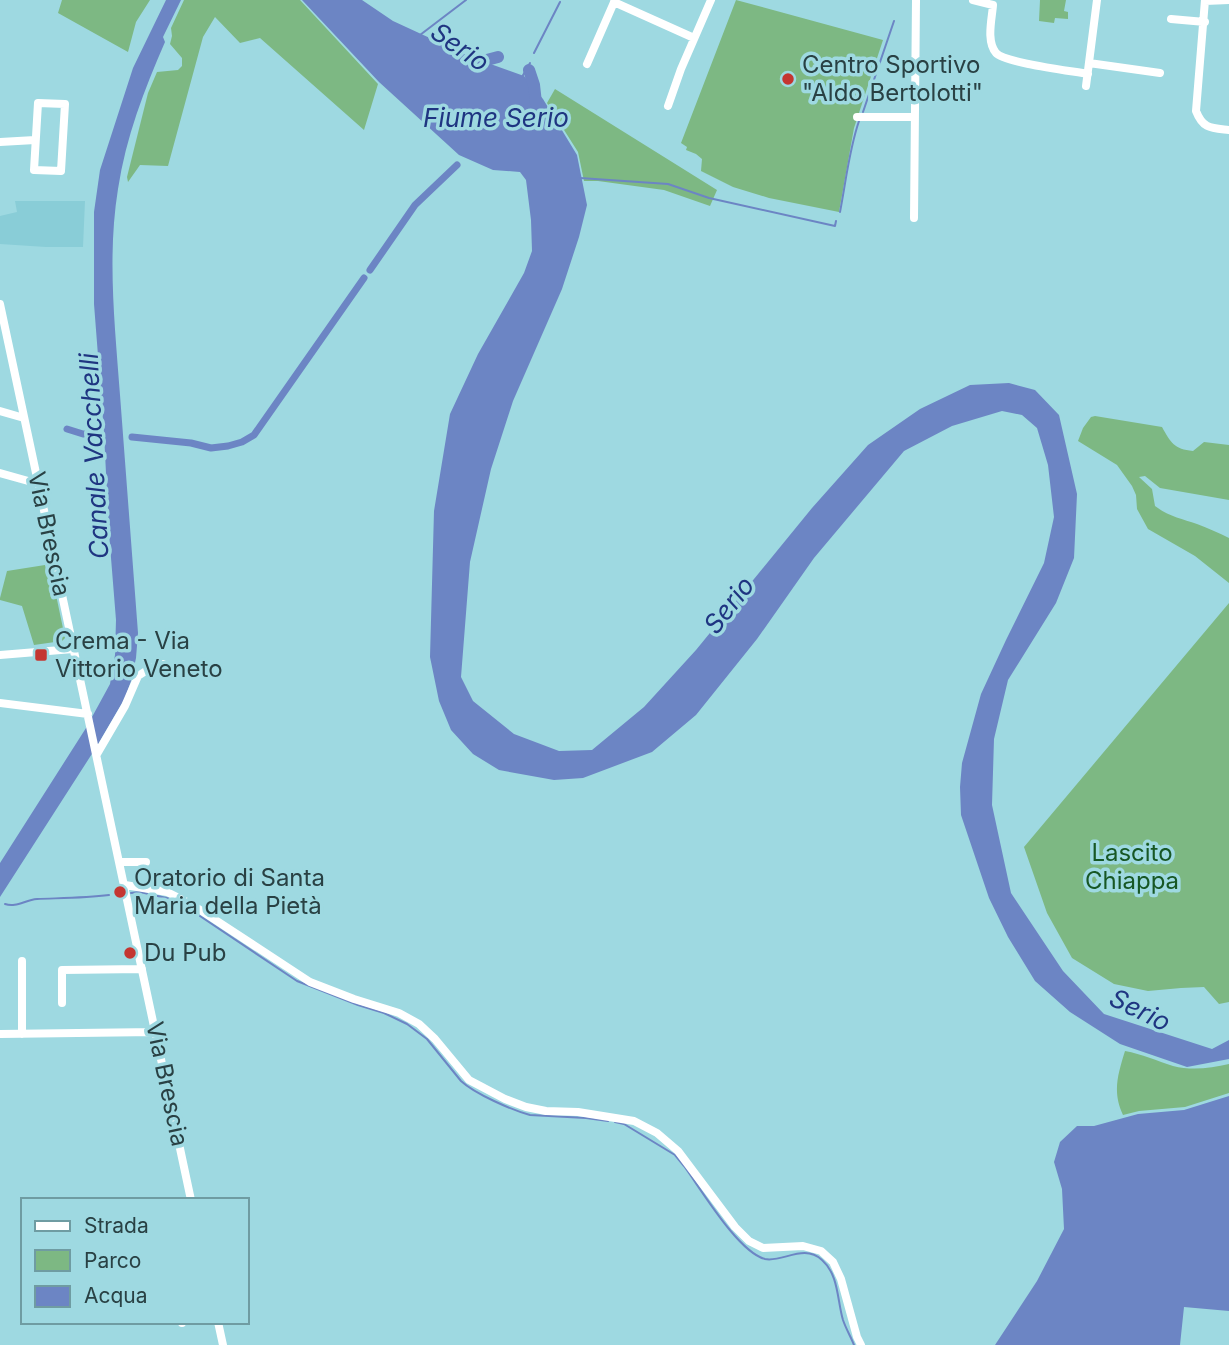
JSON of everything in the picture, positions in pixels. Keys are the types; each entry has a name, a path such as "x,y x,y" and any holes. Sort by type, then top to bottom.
{"street":[{"path":"668,106 711,0"},
{"path":"914,218 916,0"},
{"path":"973,0 993,5 991,32 993,48 997,55 1024,63 1088,74"},
{"path":"1086,86 1097,0"},
{"path":"1229,0 1205,0 1205,22 1195,102 1200,120 1206,126 1229,130"},
{"path":"587,64 615,1 694,38"},
{"path":"1171,19 1205,22"},
{"path":"1089,63 1160,74"},
{"path":"38,103 65,104 61,171 34,170 35,140 38,103"},
{"path":"861,118 915,117"},
{"path":"0,142 35,140"},
{"name":"Via Brescia","path":"0,304 191,1198"},
{"path":"0,411 24,418"},
{"path":"0,473 39,484"},
{"path":"0,655 74,649"},
{"path":"96,752 125,706 138,676 158,664 163,664"},
{"path":"0,702 88,717"},
{"path":"120,862 146,862"},
{"path":"125,885 167,892 191,904 299,976 354,999 399,1013 419,1024 469,1080 506,1099 546,1111 578,1112 634,1121 657,1133 678,1151 735,1227 749,1241 763,1248 803,1246 821,1251 833,1262 841,1279 856,1337 861,1345"},
{"path":"22,961 22,1034"},
{"path":"62,1003 62,970 142,969"},
{"path":"0,1034 155,1032"},
{"path":"218,1324 223,1345"}],"shaded area":[{"path":"15,201 85,201 83,247 0,244 0,216 17,212"}],"green space":[{"path":"62,0 150,0 136,22 128,52 58,13"},
{"path":"184,0 300,0 378,84 364,130 260,38 240,43 215,17 203,37 168,166 140,165 128,182 148,93 157,72 178,70 182,66 182,58 170,44 171,28"},
{"name":"Centro Sportivo \"Aldo Bertolotti\"","path":"736,0 883,40 854,128 839,212 769,198 733,187 701,171 702,159 686,150 687,147 681,143"},
{"path":"1040,0 1066,0 1064,11 1068,12 1068,19 1055,18 1054,23 1039,21"},
{"path":"555,89 717,190 710,206 664,190 584,181 578,152 547,103"},
{"path":"1091,417 1162,427 1181,449 1193,451 1204,442 1229,445 1229,500 1160,488 1145,476 1139,477 1152,489 1155,506 1170,515 1229,538 1229,583 1195,556 1148,529 1137,509 1132,486 1117,465 1078,441 1083,428"},
{"path":"45,565 48,579 52,579 54,584 51,585 52,590 55,590 65,638 62,641 34,645 22,606 0,598 7,571"},
{"name":"Lascito Chiappa","path":"1229,603 1229,1002 1219,1004 1204,987 1148,991 1114,984 1072,958 1047,913 1024,847"},
{"path":"1125,1051 1180,1068 1229,1064 1229,1093 1185,1107 1123,1115 1117,1091 1118,1075"}],"water":[{"path":"166,0 181,0 163,37 165,42 131,132 121,170 113,240 114,317 138,633 136,658 125,698 0,897 0,863 86,728 110,684 115,655 116,620 94,304 94,212 100,170 133,68"},
{"name":"Fiume Serio","path":"302,0 362,0 393,21 471,57 524,76 543,99 577,155 587,205 579,237 562,289 513,401 491,469 470,562 461,677 473,701 514,734 559,751 592,750 644,707 696,650 812,508 868,445 920,409 970,385 1009,383 1035,390 1059,415 1077,494 1074,558 1056,603 1008,680 994,739 992,805 1011,893 1063,971 1104,1014 1212,1049 1229,1040 1229,1059 1187,1067 1120,1044 1070,1012 1035,981 1008,937 989,898 961,815 962,763 981,694 1044,563 1054,517 1048,465 1037,428 1022,415 1002,411 952,426 904,451 814,558 757,639 696,715 652,752 583,778 554,780 499,770 473,754 451,730 439,701 430,657 434,511 450,414 478,354 524,273 532,251 526,180 520,172 493,170 459,155 379,82"},
{"path":"1229,1096 1229,1311 1184,1307 1180,1345 995,1345 1037,1281 1064,1229 1062,1189 1054,1162 1060,1142 1077,1126 1094,1126 1138,1114 1184,1110"}],"waterway":[{"name":"Serio","path":"420,35 466,0"},
{"path":"534,53 560,2"},
{"path":"863,112 894,21"},
{"name":"Serio","path":"468,65 498,57"},
{"path":"522,77 530,63"},
{"path":"529,70 536,103"},
{"path":"840,212 859,121"},
{"path":"370,270 415,205 457,165"},
{"path":"580,178 668,184 709,198 835,226 836,221"},
{"path":"132,437 191,443 211,448 242,442 254,435 364,278"},
{"name":"Canale Vacchelli","path":"67,429 83,434 97,434"},
{"path":"131,893 140,892 171,899"},
{"path":"5,904 13,905 37,899 109,895"},
{"path":"182,904 297,981 407,1024 427,1039 461,1081 484,1096 530,1115 608,1121"},
{"path":"615,1122 624,1124 675,1155 732,1233 754,1254 772,1259 808,1253 822,1260 835,1280 843,1320 854,1345"}],"place":[{"name":"Centro Sportivo \"Aldo Bertolotti\"","path":"788,79"},
{"name":"Crema - Via Vittorio Veneto","path":"41,655"},
{"name":"Oratorio di Santa Maria della Pietà","path":"120,892"},
{"name":"Du Pub","path":"130,953"}]}
